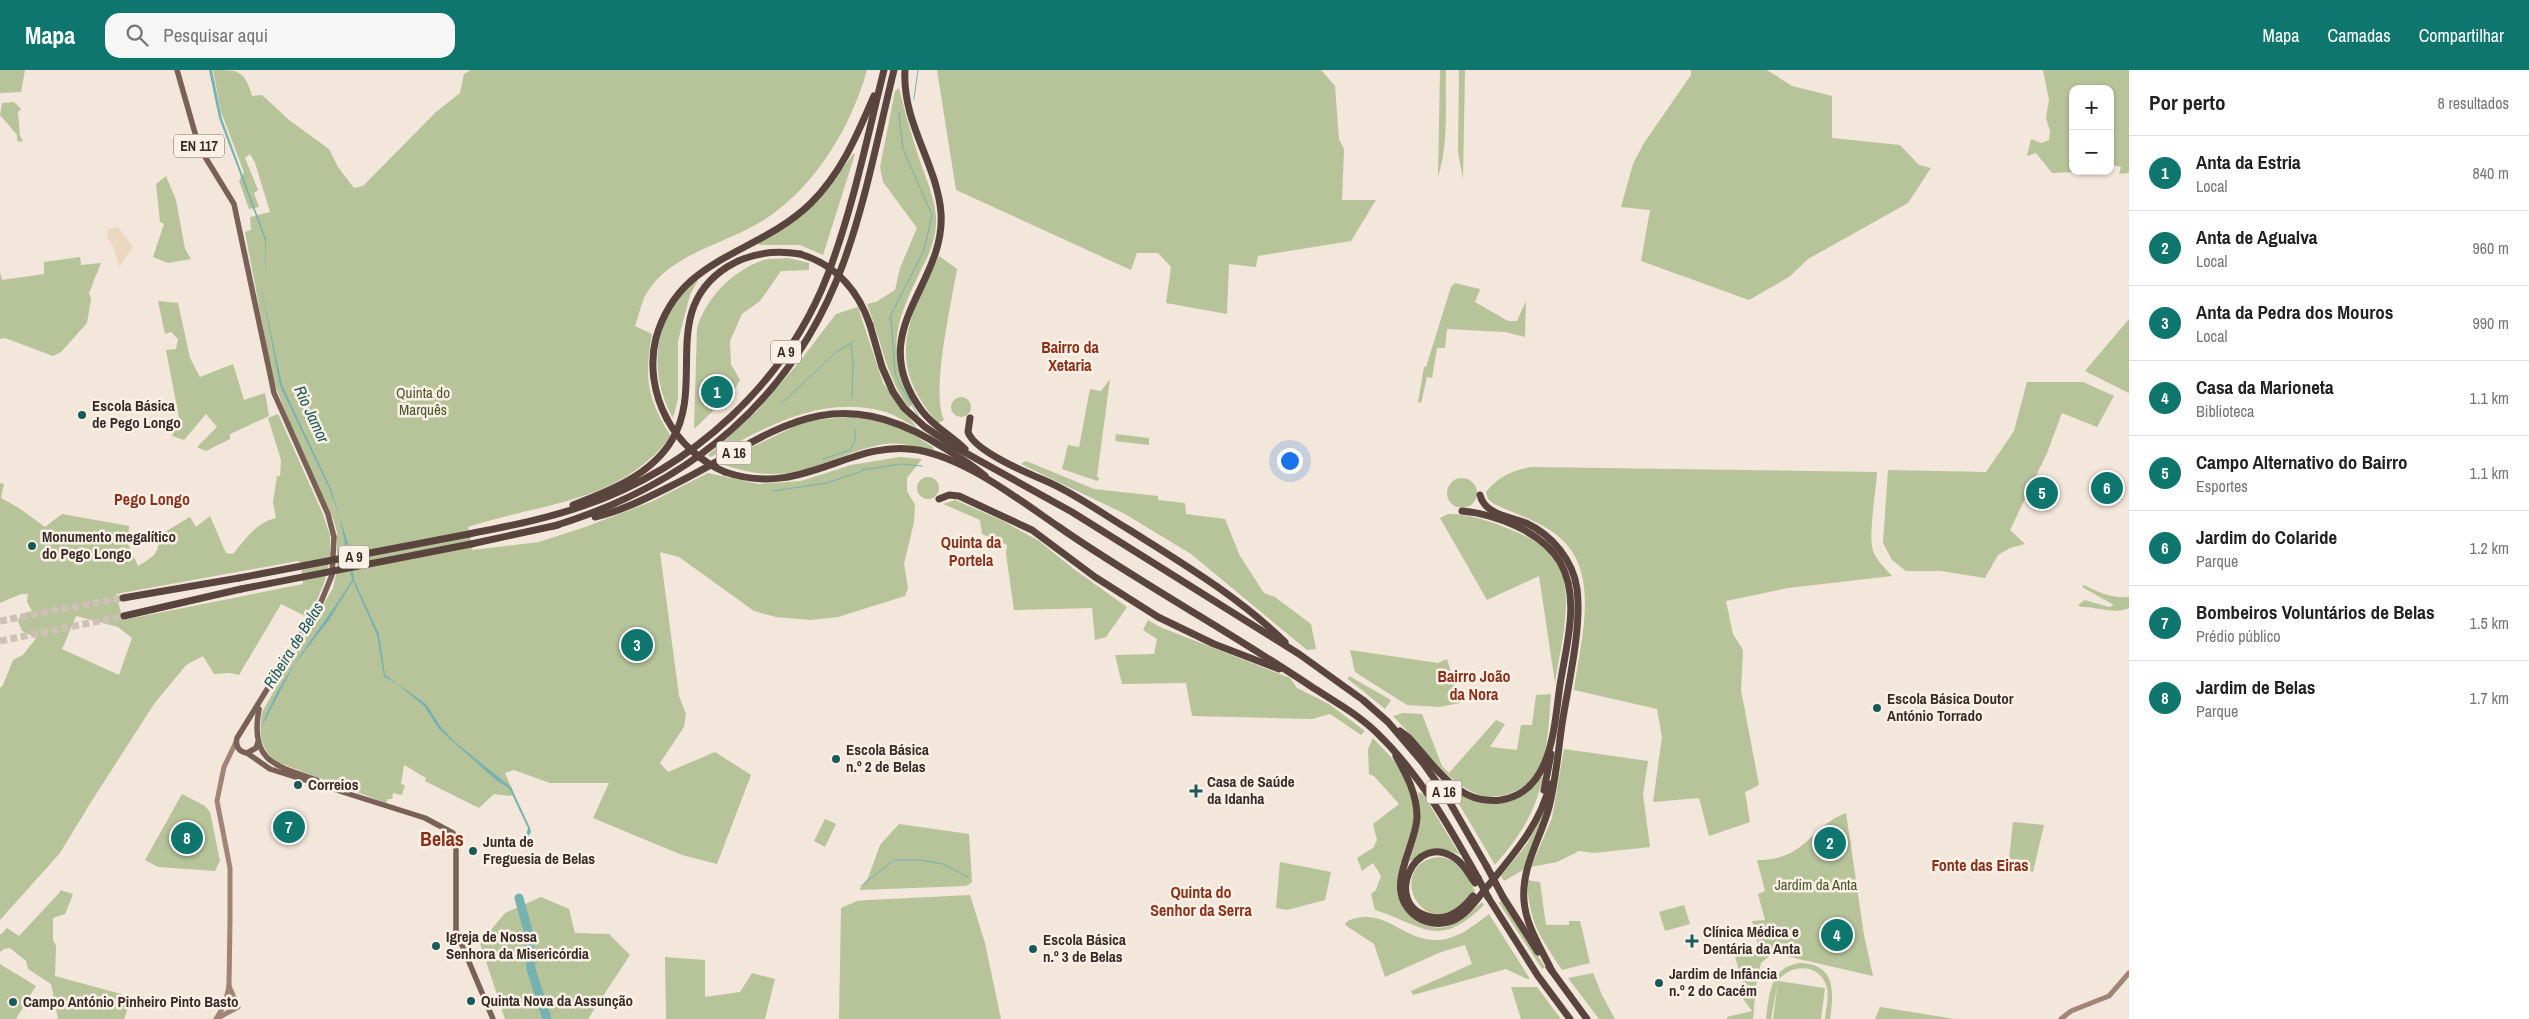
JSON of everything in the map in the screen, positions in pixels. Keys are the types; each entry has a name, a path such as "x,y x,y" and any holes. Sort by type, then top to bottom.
{"highway":[{"name":"A 9","path":"124,616 241,589 554,526 626,500 680,470 736,426 779,379 818,318 842,266 860,210 894,70"},
{"path":"905,70 908,111 937,192 941,220 940,239 934,258 906,319 902,357 905,376 912,395 941,438 953,450"},
{"name":"A 9","path":"123,598 239,578 531,521 602,499 656,473 720,427 768,377 801,328 827,276 838,247 883,74"},
{"path":"883,74 850,150 838,170 810,203 787,222 698,274 673,299 662,321 653,354 656,393 667,419 686,446 704,460 725,472 748,478 779,479 806,474 877,451 902,449 933,454 953,450"},
{"name":"A 16","path":"531,521 610,490 642,472 655,462 669,446 681,420 685,400 686,332 691,313 704,288 718,274 742,259 770,252 800,254 822,263 842,277 860,300 870,325 882,367 893,392 911,416 941,438 991,481 1110,560 1292,673 1370,726 1389,745 1406,763 1433,801 1476,881 1538,976 1570,1019"},
{"name":"A 16","path":"554,526 600,516 637,502 781,428 819,415 853,413 881,418 941,438"},
{"name":"A 16","path":"970,418 968,432 975,443 1012,465 1085,501 1182,563 1269,626 1294,651"},
{"name":"A 16","path":"953,450 968,453 1072,512 1294,651 1351,690 1380,715 1434,778 1504,896 1552,972 1587,1019"},
{"path":"1480,495 1487,508 1523,522 1547,537 1564,556 1575,579 1577,617 1549,810 1524,880 1525,914 1552,972"},
{"path":"939,499 959,496 1024,525 1105,584 1158,617 1214,644 1292,673"},
{"path":"1462,511 1480,514 1534,535 1549,548 1564,571 1570,589 1570,612 1546,784 1532,819 1510,851 1464,906 1447,917 1427,916 1412,905 1405,886 1407,874 1412,864 1434,852 1455,858 1463,864 1476,881"},
{"path":"1388,723 1408,737 1457,789 1476,798 1490,800 1516,794 1534,781 1544,764 1553,734"},
{"path":"1389,745 1409,779 1416,808 1415,832 1400,878 1401,895 1413,914 1423,920 1435,923 1452,921 1466,912 1519,848 1541,811 1557,757"}],"main road":[{"name":"EN 117","path":"177,70 199,146 210,168 231,198 237,216 274,393 328,514 334,545 332,576 324,595 259,704"},
{"path":"234,1010 228,1010 226,1003 230,986 230,868 217,801 224,767 239,735 259,704"},
{"path":"259,704 256,722 258,740 262,753 275,766 369,800"},
{"path":"239,735 249,732 258,740"},
{"path":"231,753 245,753 256,748 258,740"},
{"path":"236,741 238,748 270,769 396,809 449,829 453,833 456,847 455,922 457,935 493,1019"},
{"path":"2060,1019 2071,1011 2109,996 2129,973"},
{"path":"216,1019 238,1007 238,1002 230,986"},
{"path":"216,1019 226,1003 232,998 238,1002"}],"green space":[{"path":"0,70 25,70 21,92 0,93"},
{"name":"Quinta do Marquês","path":"213,70 234,71 243,76 252,96 262,95 289,120 329,149 338,167 354,188 363,186 436,112 460,93 464,74 471,70 867,70 852,113 841,133 816,172 801,189 785,205 767,218 752,227 685,258 670,268 646,294 635,326 652,334 648,376 652,399 671,436 650,458 628,475 604,488 578,498 468,527 472,550 539,542 651,502 708,473 759,484 801,481 851,465 900,457 922,459 907,478 907,491 915,505 914,522 904,564 908,588 905,596 838,617 810,620 776,617 754,611 679,557 660,552 679,696 686,714 684,727 660,763 668,772 715,752 751,775 717,864 682,855 593,818 609,783 550,783 514,770 505,773 514,794 510,796 494,794 479,808 425,781 426,778 404,765 401,784 405,785 402,795 393,793 392,799 388,799 386,803 277,762 267,751 261,734 262,712 333,588 337,571 337,532 333,518 302,454 273,380 245,232 251,230 250,217 270,212 255,163 250,154 245,158 258,190 254,193 259,207 249,209 239,181 244,172 221,112"},
{"path":"937,70 1321,70 1335,86 1339,139 1344,149 1342,200 1376,200 1351,241 1258,256 1256,267 1229,264 1227,314 1166,303 1171,267 1158,253 1137,253 1131,270 956,190"},
{"path":"1440,70 1446,70 1446,124 1444,151 1438,177"},
{"path":"1459,70 1465,70 1463,178 1458,152"},
{"path":"1691,70 1767,70 1792,86 1832,96 1832,138 1900,145 1919,165 1931,168 1908,203 1808,259 1789,277 1749,300 1641,261 1650,210 1621,207 1633,164 1644,143 1691,75"},
{"path":"2043,70 2129,70 2129,173 2119,174 2121,167 2114,165 2114,85 2069,85 2069,172 2052,173 2036,153 2027,156 2031,139 2041,143 2049,140 2050,131 2046,118 2049,100"},
{"path":"899,88 911,134 932,195 936,216 932,244 905,306 897,335 899,365 913,403 909,408 889,371 867,304 876,302 895,290 900,268 917,228 883,182 880,167 895,91"},
{"path":"14,102 21,109 18,112 20,136 23,140 21,142 17,141 17,135 0,115 2,103"},
{"path":"853,154 855,154 823,255 800,245 760,245 757,243 811,206 831,185"},
{"path":"166,176 176,200 185,249 191,259 168,263 153,257 164,224 160,222 156,184"},
{"path":"939,256 957,269 941,368 940,389 944,420 938,423 921,401 911,380 906,360 907,340 911,321 918,300"},
{"path":"80,257 81,265 101,263 89,293 91,299 87,323 61,352 53,356 5,338 0,339 0,272 2,280 44,274 44,262"},
{"path":"788,258 809,263 809,270 781,271 760,301 742,314 730,341 731,364 740,380 733,392 694,429 697,328 707,306 722,286 742,271 764,260"},
{"path":"699,278 690,295 678,341 678,399 673,418 659,381 657,362 659,343 664,325 672,308 684,292"},
{"path":"1455,283 1480,289 1475,302 1508,321 1517,321 1526,301 1525,337 1505,332 1447,329 1445,348 1437,348 1432,378 1427,377 1421,403 1418,402 1424,367 1426,367 1451,287"},
{"path":"158,301 178,303 190,358 200,377 233,364 244,400 265,393 269,416 230,434 230,439 206,451 197,447 217,427 206,414 184,440 172,436 179,418 166,350 176,349 178,339 171,332 165,334"},
{"path":"858,307 883,383 917,428 882,411 859,407 836,407 793,417 751,435 711,457 708,455 757,411 800,361 836,314"},
{"path":"2129,319 2129,393 2085,371"},
{"path":"1110,379 1097,477 1100,478 1097,481 1062,469 1068,445 1079,447 1090,389 1101,391"},
{"path":"2027,382 2083,382 2114,396 2097,427 2062,413 2047,453 2010,530 2025,544 2010,548 1998,555 1985,578 1941,571 1906,571 1892,560 1883,543 1888,470 1986,472 2014,431"},
{"path":"957,397 965,397 971,403 971,411 965,417 957,417 951,411 951,403"},
{"path":"278,414 322,512 330,535 330,559 324,583 316,602 305,616 281,604 239,675 230,673 214,674 203,656 186,665 154,704 60,853 0,920 0,688 13,660 23,655 36,638 22,631 18,621 21,614 32,611 27,602 28,594 21,594 0,603 0,483 4,484 1,498 19,508 45,527 62,514 129,526 128,544 138,566 157,551 158,536 190,517 196,527 210,516 226,553 233,554 257,527 276,518 273,502 277,476 280,476 281,460 268,418","holes":["298,561 301,563 303,584 123,620 116,594","76,616 118,627 132,638 119,675 62,649"]},
{"path":"859,416 902,428 933,447 934,451 904,444 885,444 857,451 801,470 773,474 748,471 724,465 723,461 806,421"},
{"path":"1116,434 1149,438 1149,445 1115,441"},
{"path":"1026,461 1094,489 1158,496 1158,500 1185,503 1186,514 1225,519 1240,556 1264,593 1275,597 1311,624 1316,649 1307,650 1191,554 1125,514 1021,464"},
{"path":"1531,467 1877,472 1872,524 1873,551 1892,576 1788,588 1726,601 1733,634 1743,650 1741,690 1759,785 1745,792 1750,822 1709,836 1699,798 1653,802 1662,737 1657,709 1574,690 1585,609 1580,569 1572,552 1552,531 1494,504 1488,499 1486,492 1505,475"},
{"path":"928,477 936,480 939,488 936,496 928,499 920,496 917,488 920,480"},
{"path":"1462,478 1473,482 1477,493 1473,504 1462,508 1451,504 1447,493 1451,482"},
{"path":"955,500 1003,521 1039,541 1075,570 1127,607 1106,637 1095,640 1092,608 1014,610 1006,554 1007,545 982,534 980,520 943,504"},
{"path":"1448,514 1474,517 1506,528 1535,541 1553,556 1565,584 1566,600 1563,635 1555,683 1539,576 1487,600 1440,518"},
{"path":"2084,585 2111,596 2129,597 2129,608 2118,611 2081,607 2078,605 2085,600 2109,607 2114,605 2082,587"},
{"path":"1148,620 1160,627 1290,678 1297,688 1329,704 1365,731 1361,735 1330,714 1312,719 1192,716 1186,683 1122,684 1115,655 1154,654 1157,639 1143,630"},
{"path":"1350,650 1438,663 1447,659 1460,703 1439,707 1407,705 1355,672"},
{"path":"1349,676 1391,700 1385,709 1348,679"},
{"path":"1551,694 1546,743 1539,768 1527,784 1510,794 1500,796 1480,795 1471,792 1459,784 1434,761 1393,716 1403,713 1422,714 1442,766 1449,773 1496,720 1505,724 1490,747 1517,750 1521,725 1532,725 1536,695"},
{"path":"1373,738 1393,759 1403,773 1410,787 1414,803 1413,836 1400,901 1401,904 1410,915 1425,925 1443,927 1459,921 1482,902 1484,905 1455,927 1442,931 1431,930 1375,910 1371,894 1376,890 1381,876 1373,863 1362,871 1357,858 1373,848 1377,840 1373,824 1399,804 1374,776 1369,774 1368,749"},
{"path":"1564,749 1648,761 1643,794 1650,847 1594,853 1579,851 1557,862 1531,867 1552,818"},
{"path":"1543,777 1535,803 1525,824 1495,865 1453,794 1458,793 1488,803 1532,788"},
{"path":"1418,792 1423,794 1460,855 1440,850 1428,853 1409,862 1418,827"},
{"path":"182,794 205,806 210,812 220,861 215,871 158,867 145,860"},
{"path":"1548,804 1523,870 1504,881 1501,876 1527,844"},
{"name":"Jardim da Anta","path":"1846,813 1864,935 1873,976 1773,953 1761,963 1756,985 1753,1019 1727,1019 1727,1017 1752,1011 1741,996 1739,987 1743,985 1735,956 1759,950 1752,921 1765,920 1758,894 1765,891 1757,860 1774,859 1787,855 1833,819"},
{"path":"825,819 836,824 825,847 814,841"},
{"path":"2013,822 2044,825 2033,872 2027,870 2026,860 2009,859"},
{"path":"899,824 969,834 972,882 966,886 859,890 868,878 880,845"},
{"path":"1440,857 1447,858 1457,864 1475,891 1456,909 1438,914 1426,911 1418,903 1413,892 1412,880 1416,869 1425,861"},
{"path":"1280,862 1331,872 1325,900 1287,910 1276,908"},
{"path":"1527,880 1540,882 1546,925 1569,925 1569,921 1580,921 1590,963 1562,970 1541,937 1533,918"},
{"path":"60,890 73,894 65,914 53,918 53,940 56,946 55,976 132,997 124,1019 58,1019 51,984 28,969 26,961 10,948 0,952 0,935 7,928 19,936"},
{"path":"970,895 985,943 1001,1019 839,1019 841,908 857,901"},
{"path":"541,897 569,909 575,933 609,934 630,955 588,1019 505,1019 480,943 505,913"},
{"path":"1502,899 1545,967 1542,969 1499,903"},
{"path":"1684,905 1690,924 1665,931 1659,912"},
{"path":"1489,914 1530,979 1506,969 1413,995 1411,991 1472,964 1465,945 1441,952 1385,977 1374,944 1345,925 1353,919 1375,918 1424,939 1442,940 1464,932"},
{"path":"665,957 705,960 705,997 740,992 752,973 775,979 765,1019 666,1019"},
{"path":"1800,963 1820,968 1830,981 1832,999 1830,1019 1825,1019 1828,996 1824,980 1819,974 1805,968 1790,971 1778,981 1825,988 1821,1019 1773,1019 1778,982 1771,1019 1766,1019 1770,991 1777,976 1782,970"},
{"name":"Campo António Pinheiro Pinto Basto","path":"0,964 36,986 16,1019 0,1019"},
{"path":"1593,973 1615,1019 1599,1019 1568,978"},
{"path":"1511,987 1537,987 1561,1019 1521,1019"},
{"path":"1880,1007 1955,1019 1875,1019"}],"shaded area":[{"path":"113,227 119,228 133,247 119,267 114,248 107,237 108,230"}],"water":[{"path":"209,70 212,70 222,119 266,239 266,275 265,240 219,118"},
{"path":"261,286 282,385 331,489 350,550 354,580 379,634 385,675 426,704 441,727 456,743 511,787 531,832 526,840 527,854 525,840 528,828 509,788 497,781 439,729 424,706 396,683 384,677 377,635 353,581 329,620 296,662 352,580 340,518 330,490 280,386"},
{"path":"293,667 261,728 279,689"}],"waterway":[{"path":"914,99 918,70"},
{"path":"889,319 924,250 932,215 903,149 899,114 901,112"},
{"path":"891,317 895,373 918,415"},
{"path":"852,398 853,361 851,343 853,341"},
{"path":"781,404 835,353 851,343"},
{"path":"823,459 850,450 855,440 855,430"},
{"path":"863,470 900,464 922,466"},
{"path":"773,491 827,483 859,472 863,470 862,468"},
{"path":"861,886 894,860 920,860 943,864 968,877"},
{"name":"Rio Jamor","path":"519,898 529,934 531,969 547,1019"}],"tunnel":[{"path":"0,621 123,598"},
{"path":"0,641 124,616"}],"place":[{"name":"Anta da Estria","path":"717,392"},
{"name":"Escola Básica de Pego Longo","path":"82,415"},
{"name":"Jardim do Colaride","path":"2107,488"},
{"name":"Campo Alternativo do Bairro","path":"2042,493"},
{"name":"Monumento megalítico do Pego Longo","path":"32,546"},
{"name":"Anta da Pedra dos Mouros","path":"637,645"},
{"name":"Escola Básica Doutor António Torrado","path":"1877,708"},
{"name":"Escola Básica n.º 2 de Belas","path":"836,759"},
{"name":"Correios","path":"298,785"},
{"name":"Casa de Saúde da Idanha","path":"1196,791"},
{"name":"Bombeiros Voluntários de Belas","path":"289,827"},
{"name":"Jardim de Belas","path":"187,838"},
{"name":"Anta de Agualva","path":"1830,843"},
{"name":"Junta de Freguesia de Belas","path":"473,851"},
{"name":"Casa da Marioneta","path":"1837,935"},
{"name":"Clínica Médica e Dentária da Anta","path":"1692,941"},
{"name":"Igreja de Nossa Senhora da Misericórdia","path":"436,946"},
{"name":"Escola Básica n.º 3 de Belas","path":"1033,949"},
{"name":"Jardim de Infância n.º 2 do Cacém","path":"1659,983"},
{"name":"Quinta Nova da Assunção","path":"471,1001"},
{"name":"Campo António Pinheiro Pinto Basto","path":"13,1002"}],"district":[{"name":"Bairro da Xetaria","path":"1070,356"},
{"name":"Pego Longo","path":"152,499"},
{"name":"Quinta da Portela","path":"971,551"},
{"name":"Bairro João da Nora","path":"1474,685"},
{"name":"Belas","path":"442,839"},
{"name":"Fonte das Eiras","path":"1980,865"},
{"name":"Quinta do Senhor da Serra","path":"1201,901"}],"water label":[{"name":"Ribeira de Belas","path":"293,645"}]}
